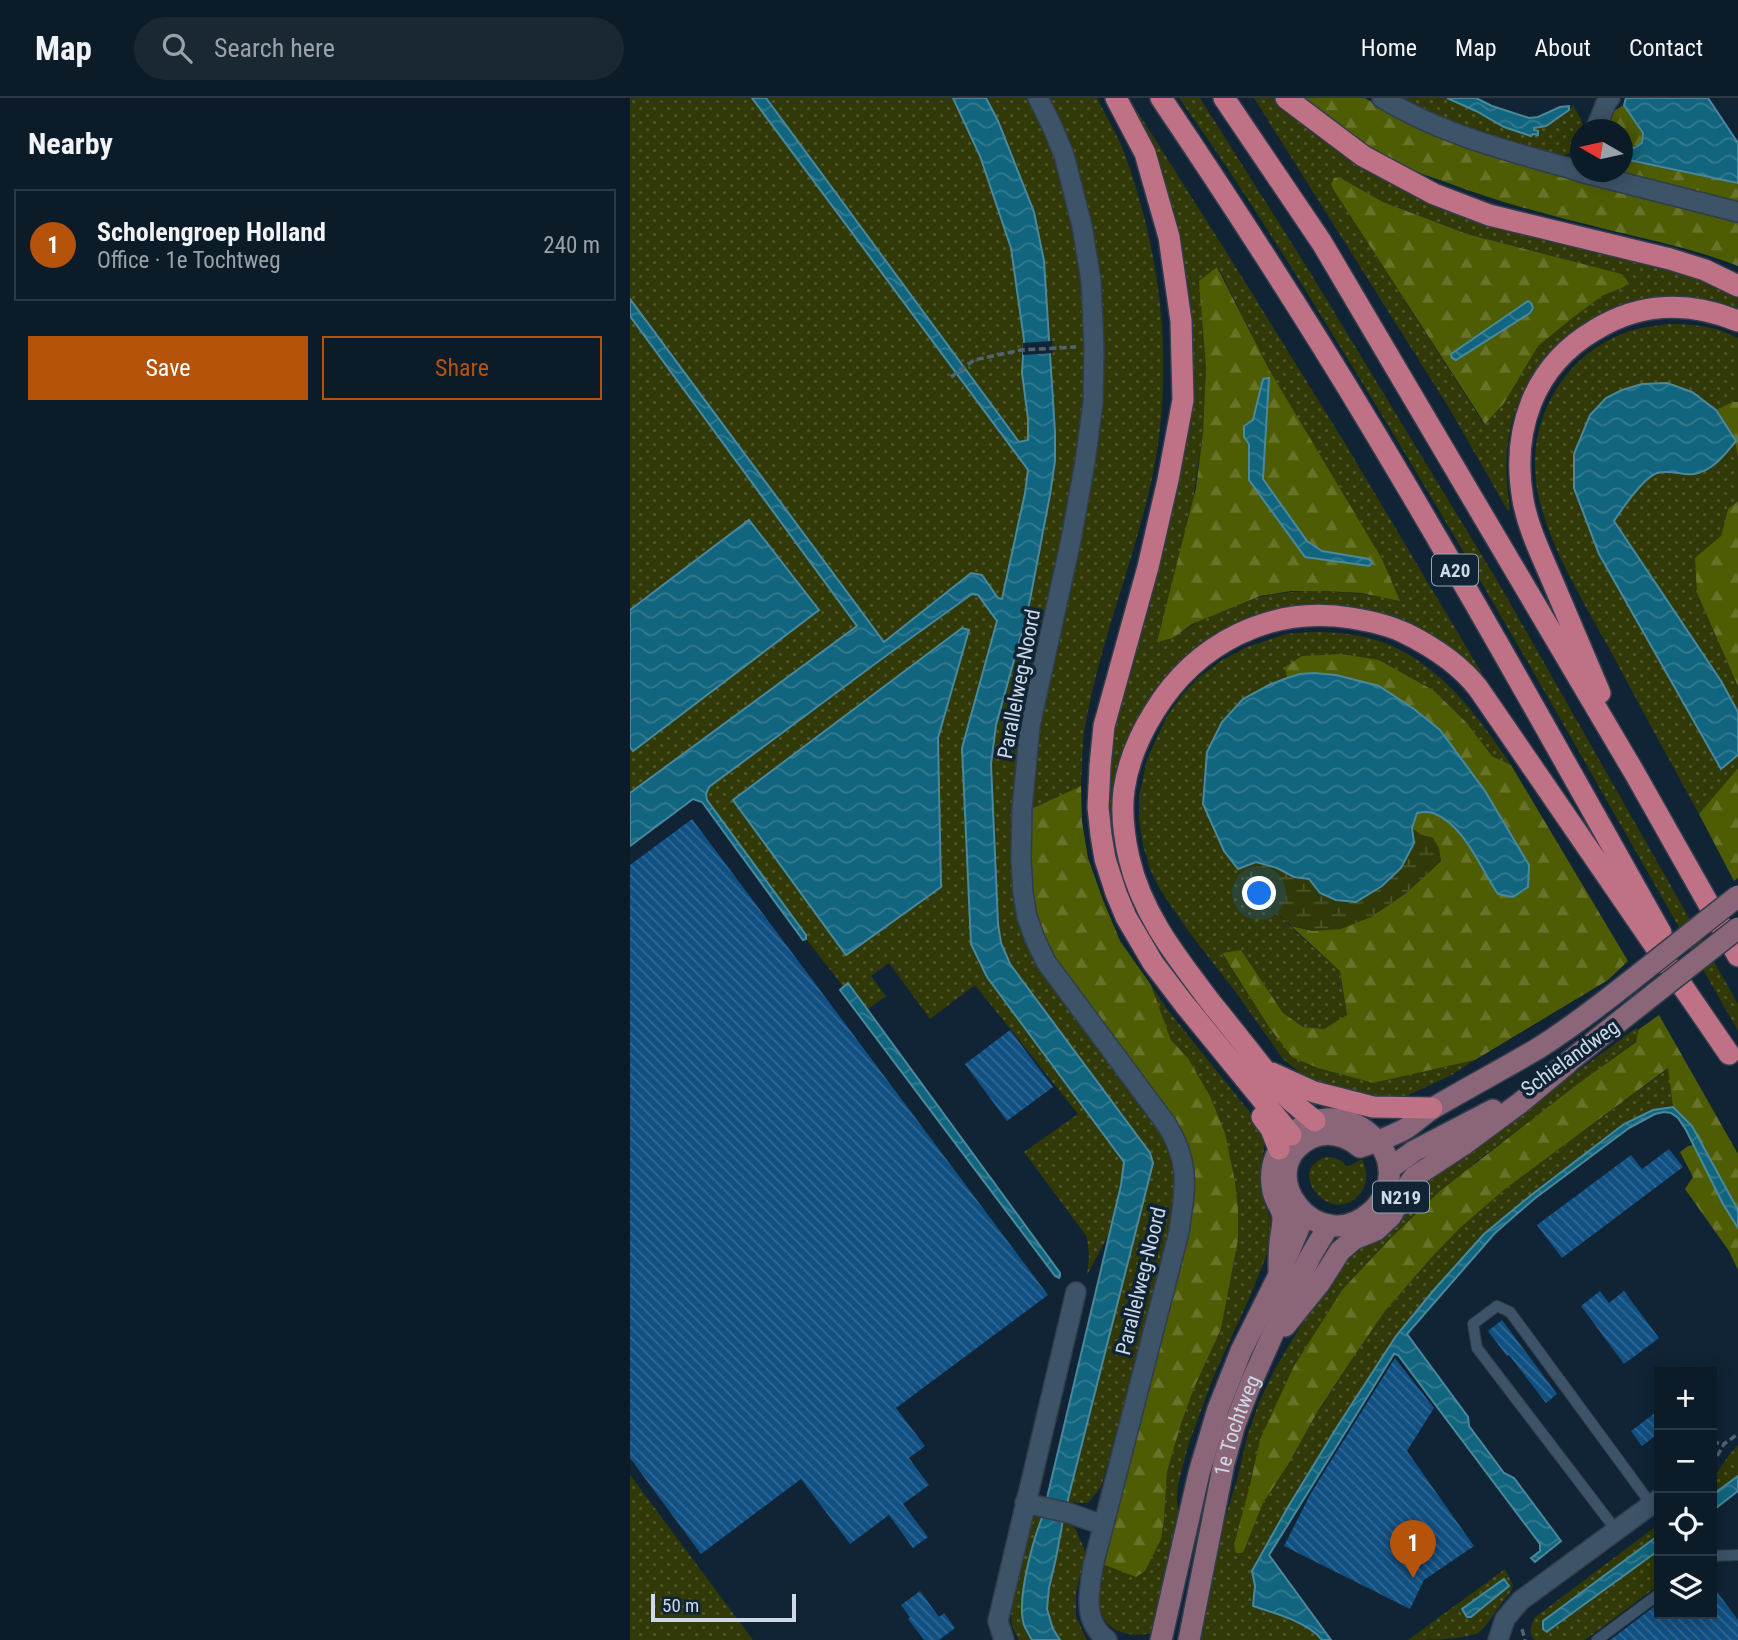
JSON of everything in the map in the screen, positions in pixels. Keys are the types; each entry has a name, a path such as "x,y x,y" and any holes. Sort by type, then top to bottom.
{"highway":[{"name":"A20","path":"1116,98 1144,153 1170,237 1181,321 1183,400 1168,480 1147,567 1104,726 1098,807 1105,859 1126,917 1185,1005 1256,1076 1315,1121"},
{"name":"A20","path":"1161,98 1226,194 1369,422 1534,706 1734,1061"},
{"name":"A20","path":"1224,98 1322,243 1634,772 1738,956"},
{"path":"1286,98 1363,156 1434,194 1489,215 1681,263 1704,270 1738,286"},
{"name":"A20","path":"1634,772 1531,527 1521,482 1523,431 1533,398 1554,363 1566,350 1598,327 1633,313 1669,307 1702,310 1738,321"},
{"name":"A20","path":"1289,1145 1256,1076 1159,931 1141,896 1124,835 1124,790 1130,761 1141,731 1176,679 1223,641 1252,627 1280,619 1316,614 1374,622 1406,633 1436,650 1476,686 1734,1061"},
{"name":"A20","path":"1256,1076 1373,1107 1432,1108"}],"main road":[{"name":"Schielandweg","path":"1368,1140 1406,1128 1432,1108 1539,1047 1599,1006 1738,896"},
{"name":"Schielandweg","path":"1389,1169 1414,1151 1509,1101 1568,1063 1738,928"},
{"name":"N219","path":"1262,1356 1319,1284 1340,1251 1354,1239 1384,1225 1414,1177 1463,1146 1568,1063"},
{"path":"1329,1224 1292,1211 1277,1202 1271,1181 1275,1159 1302,1126 1329,1118 1356,1124 1368,1140"},
{"path":"1289,1145 1327,1134 1351,1140 1368,1140"},
{"name":"N219","path":"1329,1224 1339,1225 1359,1220 1376,1208 1386,1189 1389,1169 1387,1159 1368,1140"},
{"name":"1e Tochtweg","path":"1161,1640 1199,1473 1218,1409 1241,1351 1279,1275 1301,1223 1292,1211"},
{"name":"1e Tochtweg","path":"1189,1640 1235,1424 1262,1356 1296,1284 1329,1224"}],"street":[{"name":"Parallelweg-Noord","path":"1038,98 1064,155 1082,226 1091,281 1094,363 1093,403 1071,540 1029,736 1021,833 1023,893 1027,918 1046,962 1167,1125 1180,1152 1185,1179 1179,1232 1093,1566 1088,1596 1089,1615 1094,1626 1107,1640"},
{"path":"1382,98 1404,112 1440,128 1570,168"},
{"path":"1599,119 1607,99"},
{"path":"1622,182 1738,212"},
{"path":"1004,1640 998,1621 1033,1505 1076,1292"},
{"path":"1498,1640 1505,1619 1520,1601 1654,1502"},
{"path":"1033,1505 1069,1513 1103,1525"}],"lane":[{"path":"1616,1530 1477,1348 1473,1324 1497,1306 1510,1312 1654,1500"},
{"path":"1717,1556 1738,1555"},
{"path":"1597,1640 1654,1598"}],"path":[{"path":"951,377 974,360 1021,350 1053,347"},
{"path":"1717,1456 1724,1444 1738,1434"},
{"path":"1717,1443 1724,1444"}],"green space":[{"path":"630,98 752,98 1028,470 1002,599 998,598 982,575 971,573 884,643 630,299"},
{"path":"766,98 953,98 980,156 1011,248 1024,340 1022,373 1028,440 1019,442"},
{"path":"986,98 1029,98 1057,157 1080,259 1085,324 1082,424 1014,809 1172,1154 1177,1179 1171,1231 1135,1372 1101,1487 1088,1503 1067,1503 1153,1163 1150,1153 1010,964 1001,943 998,924 991,764 996,725 1028,610 1035,572 1054,406 1044,261 1034,212 998,121"},
{"path":"1046,98 1097,98 1122,148 1138,194 1156,276 1163,359 1158,442 1151,483 1090,701 1084,733 1081,786 1029,810 1033,758 1101,363"},
{"path":"1129,98 1346,445 1486,680 1483,683 1375,615 1211,639 1173,668 1135,722 1123,752 1115,825 1118,865 1110,829 1107,777 1113,729 1188,396 1139,122","holes":["1218,267 1270,371 1382,559 1399,600 1338,592 1281,593 1227,607 1200,620 1173,638 1203,432 1206,367"]},
{"path":"1179,98 1200,98 1308,269 1501,587 1738,1004 1738,1031 1421,480 1279,248"},
{"path":"1254,98 1273,98 1342,154 1430,203 1687,274 1738,296 1738,312 1605,316 1585,323 1564,340 1532,376 1513,417 1506,461 1508,511 1449,408","holes":["1339,177 1383,202 1467,234 1622,274 1629,283 1602,296 1538,346 1484,424 1333,189"]},
{"path":"1305,98 1365,98 1400,119 1570,169 1570,182 1613,182 1738,219 1738,266 1689,250 1470,191 1401,165 1363,143"},
{"path":"1399,98 1447,98 1504,127 1537,135 1534,128 1556,120 1573,105 1580,119 1570,119 1570,152 1565,155 1553,155 1516,144 1448,120"},
{"path":"1624,105 1643,132 1642,143 1633,147 1633,119 1606,119 1607,115"},
{"path":"1633,161 1738,183 1738,204 1633,176"},
{"path":"1339,177 1383,202 1467,234 1622,274 1629,283 1602,296 1538,346 1504,403 1485,424 1333,189 1331,184 1334,178"},
{"path":"1217,267 1270,371 1382,559 1400,601 1361,593 1325,591 1291,591 1260,596 1192,624 1173,638 1157,642 1196,488 1203,432 1206,367 1199,281","holes":["1269,378 1263,479 1307,541 1322,551 1369,559 1372,563 1369,566 1305,557 1249,480 1249,444 1263,379"]},
{"path":"630,316 857,626 630,793 630,747 633,751 683,571 630,610"},
{"path":"1667,324 1704,326 1738,338 1738,402 1716,410 1692,392 1622,390 1606,398 1590,415 1574,453 1574,488 1599,554 1721,768 1738,755 1738,768 1699,814 1562,562 1541,506 1536,479 1536,451 1541,425 1550,400 1564,378 1582,358 1604,342 1635,330"},
{"path":"1738,402 1738,457 1735,441 1716,410"},
{"path":"1736,441 1738,501 1728,509 1721,536 1697,593 1738,686 1738,712 1721,681 1614,521 1634,494 1652,476 1662,472 1690,474 1707,470 1718,462"},
{"path":"1738,501 1738,686 1697,593 1695,558 1721,536 1728,509"},
{"path":"972,594 978,595 998,622 962,748 971,944 987,978 1124,1162 1108,1236 1087,1275 1087,1237 1024,1152 1078,1114 975,985 930,1019 889,963 871,976 886,996 868,1009 848,984 843,986 806,939 806,935 707,800 709,787","holes":["962,628 969,631 938,738"]},
{"path":"1286,634 1349,634 1376,640 1424,665 1472,711 1511,765 1492,756 1466,722 1433,690 1379,660 1286,666 1287,678 1243,699 1259,895 1340,971 1347,1016 1324,1029 1303,1027 1283,1013 1241,950 1222,954 1269,1027 1292,1056 1318,1068 1373,1083 1475,1060 1450,1076 1404,1097 1363,1095 1307,1078 1283,1059 1159,888 1143,845 1139,797 1147,759 1167,716 1182,695 1198,678 1222,660 1247,647"},
{"path":"1341,654 1379,660 1433,690 1466,722 1492,756 1511,765 1628,961 1608,980 1475,1060 1373,1083 1318,1068 1292,1057 1269,1027 1222,953 1241,950 1283,1013 1303,1027 1324,1029 1347,1015 1340,971 1291,926 1313,931 1371,917 1406,893 1441,861 1433,838 1421,835 1412,828 1417,813 1439,815 1449,822 1468,846 1498,894 1485,791 1440,730 1300,674 1287,678 1285,667 1302,656"},
{"path":"1738,768 1738,878 1734,881 1699,814"},
{"path":"1081,786 1082,822 1088,858 1103,900 1120,941 1151,985 1171,1040 1188,1058 1210,1096 1225,1133 1238,1210 1238,1240 1221,1329 1194,1388 1167,1472 1161,1539 1145,1571 1136,1577 1102,1564 1191,1180 1040,937 1030,892 1029,810"},
{"path":"1412,828 1421,835 1433,838 1439,848 1441,861 1406,893 1371,917 1341,929 1313,931 1291,926 1259,895 1238,869 1256,862 1277,868 1294,877 1309,879 1320,893 1336,900 1414,844"},
{"path":"1151,985 1167,1009 1257,1121 1265,1142 1261,1187 1271,1222 1267,1254 1213,1378 1188,1446 1178,1485 1179,1519 1157,1632 1136,1635 1117,1630 1103,1618 1098,1597 1102,1564 1136,1577 1164,1520 1167,1472 1194,1388 1221,1329 1238,1240 1225,1133 1210,1096 1188,1058 1171,1040"},
{"path":"1659,1015 1738,1154 1738,1210 1692,1126 1673,1107 1668,1068 1505,1189 1432,1257 1385,1311 1350,1362 1263,1503 1243,1553 1236,1553 1234,1545 1260,1439 1294,1366 1342,1290 1440,1191 1636,1042 1638,1030"},
{"path":"1636,1028 1636,1041 1477,1161 1342,1290 1294,1366 1260,1439 1249,1489 1243,1553 1263,1503 1318,1412 1385,1311 1432,1257 1505,1189 1669,1068 1673,1107 1653,1110 1530,1196 1484,1234 1433,1291 1337,1427 1288,1507 1252,1571 1255,1586 1253,1606 1300,1623 1322,1640 1199,1640 1211,1563 1259,1402 1276,1367 1337,1266 1366,1244 1431,1173 1502,1127"},
{"path":"1693,1145 1738,1228 1738,1270 1729,1251 1685,1189 1693,1177 1680,1152"},
{"path":"1326,1157 1338,1159 1347,1167 1362,1159 1366,1171 1365,1183 1362,1191 1351,1202 1339,1205 1327,1202 1317,1194 1311,1184 1309,1174 1314,1164"},
{"path":"1738,1445 1738,1476 1717,1491 1717,1473"},
{"path":"630,1475 753,1640 630,1640"},
{"path":"1043,1515 1023,1595 1024,1625 1032,1640 1019,1640 1011,1621 1012,1605 1032,1518"},
{"path":"1063,1520 1075,1528 1086,1553 1076,1592 1076,1617 1087,1640 1060,1640 1053,1629 1047,1609"},
{"path":"1654,1528 1654,1539 1543,1621 1550,1630 1654,1554 1654,1589 1585,1640 1534,1640 1530,1631 1534,1618"},
{"path":"1505,1569 1512,1588 1478,1633 1434,1640 1408,1640"}],"water":[{"path":"752,98 766,98 1019,442 1028,440 1028,419 1022,373 1024,340 1011,248 980,156 953,98 986,98 998,121 1034,212 1044,261 1055,461 1028,610 996,725 991,764 998,924 1001,943 1010,964 1150,1153 1153,1163 1067,1503 1047,1498 1121,1185 1124,1162 987,977 971,944 962,748 997,621 978,595 972,594 709,787 707,800 806,935 806,939 803,940 702,802 693,799 630,846 630,793 857,626 630,316 630,299 884,642 971,573 982,575 998,598 1002,599 1025,493 1028,470"},
{"path":"1447,98 1476,98 1529,118 1560,107 1569,106 1569,110 1546,126 1534,128 1538,135 1531,136 1504,127"},
{"path":"1626,98 1708,98 1738,143 1738,183 1633,161 1633,148 1642,143 1643,133 1624,105"},
{"path":"1528,301 1533,308 1530,313 1456,360 1452,358 1451,354"},
{"path":"1269,378 1263,479 1307,541 1322,551 1369,559 1372,563 1369,566 1305,557 1249,480 1249,444 1244,437 1244,426 1253,420 1263,379"},
{"path":"1667,383 1692,392 1716,410 1736,441 1718,462 1707,470 1690,474 1662,472 1651,476 1633,494 1614,521 1721,681 1738,712 1738,755 1721,769 1599,554 1574,488 1574,454 1590,415 1606,398 1622,390 1642,384"},
{"path":"749,520 819,610 633,751 630,747 630,610"},
{"path":"962,628 969,630 938,738 941,887 846,955 733,800"},
{"path":"1314,673 1336,675 1379,686 1440,730 1485,791 1529,865 1528,887 1513,897 1498,894 1463,837 1444,819 1427,812 1417,813 1412,828 1414,843 1401,868 1382,886 1356,902 1336,900 1320,893 1309,879 1294,877 1277,868 1256,862 1238,869 1224,851 1203,804 1207,752 1222,722 1243,699 1287,678"},
{"path":"848,983 1060,1273 1059,1278 840,990"},
{"path":"1673,1107 1692,1126 1738,1210 1738,1228 1678,1118 1671,1113 1655,1114 1629,1128 1534,1199 1495,1233 1407,1334 1468,1417 1469,1426 1504,1473 1514,1478 1561,1541 1535,1562 1531,1558 1540,1551 1540,1544 1398,1355 1394,1354 1269,1555 1331,1640 1322,1640 1300,1623 1253,1606 1255,1586 1252,1571 1288,1507 1396,1336 1433,1291 1484,1234 1530,1196 1624,1124 1653,1110"},
{"path":"1738,1476 1738,1491 1717,1507 1717,1491"},
{"path":"1043,1515 1063,1520 1047,1609 1053,1629 1060,1640 1032,1640 1022,1614 1027,1570"},
{"path":"1654,1539 1654,1554 1547,1632 1543,1629 1543,1621"},
{"path":"1504,1579 1509,1586 1471,1617 1467,1617 1462,1609"}],"pier":[{"path":"1052,341 1053,353 1023,355 1023,343"}],"building":[{"path":"692,819 1048,1295 896,1408 925,1446 909,1458 929,1485 903,1504 928,1537 913,1548 889,1515 850,1544 801,1479 701,1554 630,1458 630,865"},
{"path":"1010,1030 1053,1087 1007,1121 965,1064"},
{"path":"1669,1149 1683,1167 1562,1258 1537,1225 1631,1155 1642,1169"},
{"path":"1600,1291 1609,1303 1624,1291 1659,1338 1624,1364 1581,1306"},
{"path":"1502,1320 1557,1394 1546,1403 1488,1331"},
{"path":"1395,1358 1434,1408 1407,1451 1474,1546 1424,1580 1410,1609 1284,1546 1311,1493"},
{"path":"1654,1414 1654,1437 1642,1446 1631,1431"},
{"path":"920,1591 939,1617 944,1613 955,1628 939,1640 924,1640 901,1605"},
{"path":"1717,1592 1738,1620 1738,1640 1610,1640 1654,1607 1654,1619 1717,1619"}],"place":[{"name":"Scholengroep Holland","path":"1413,1578"}]}
